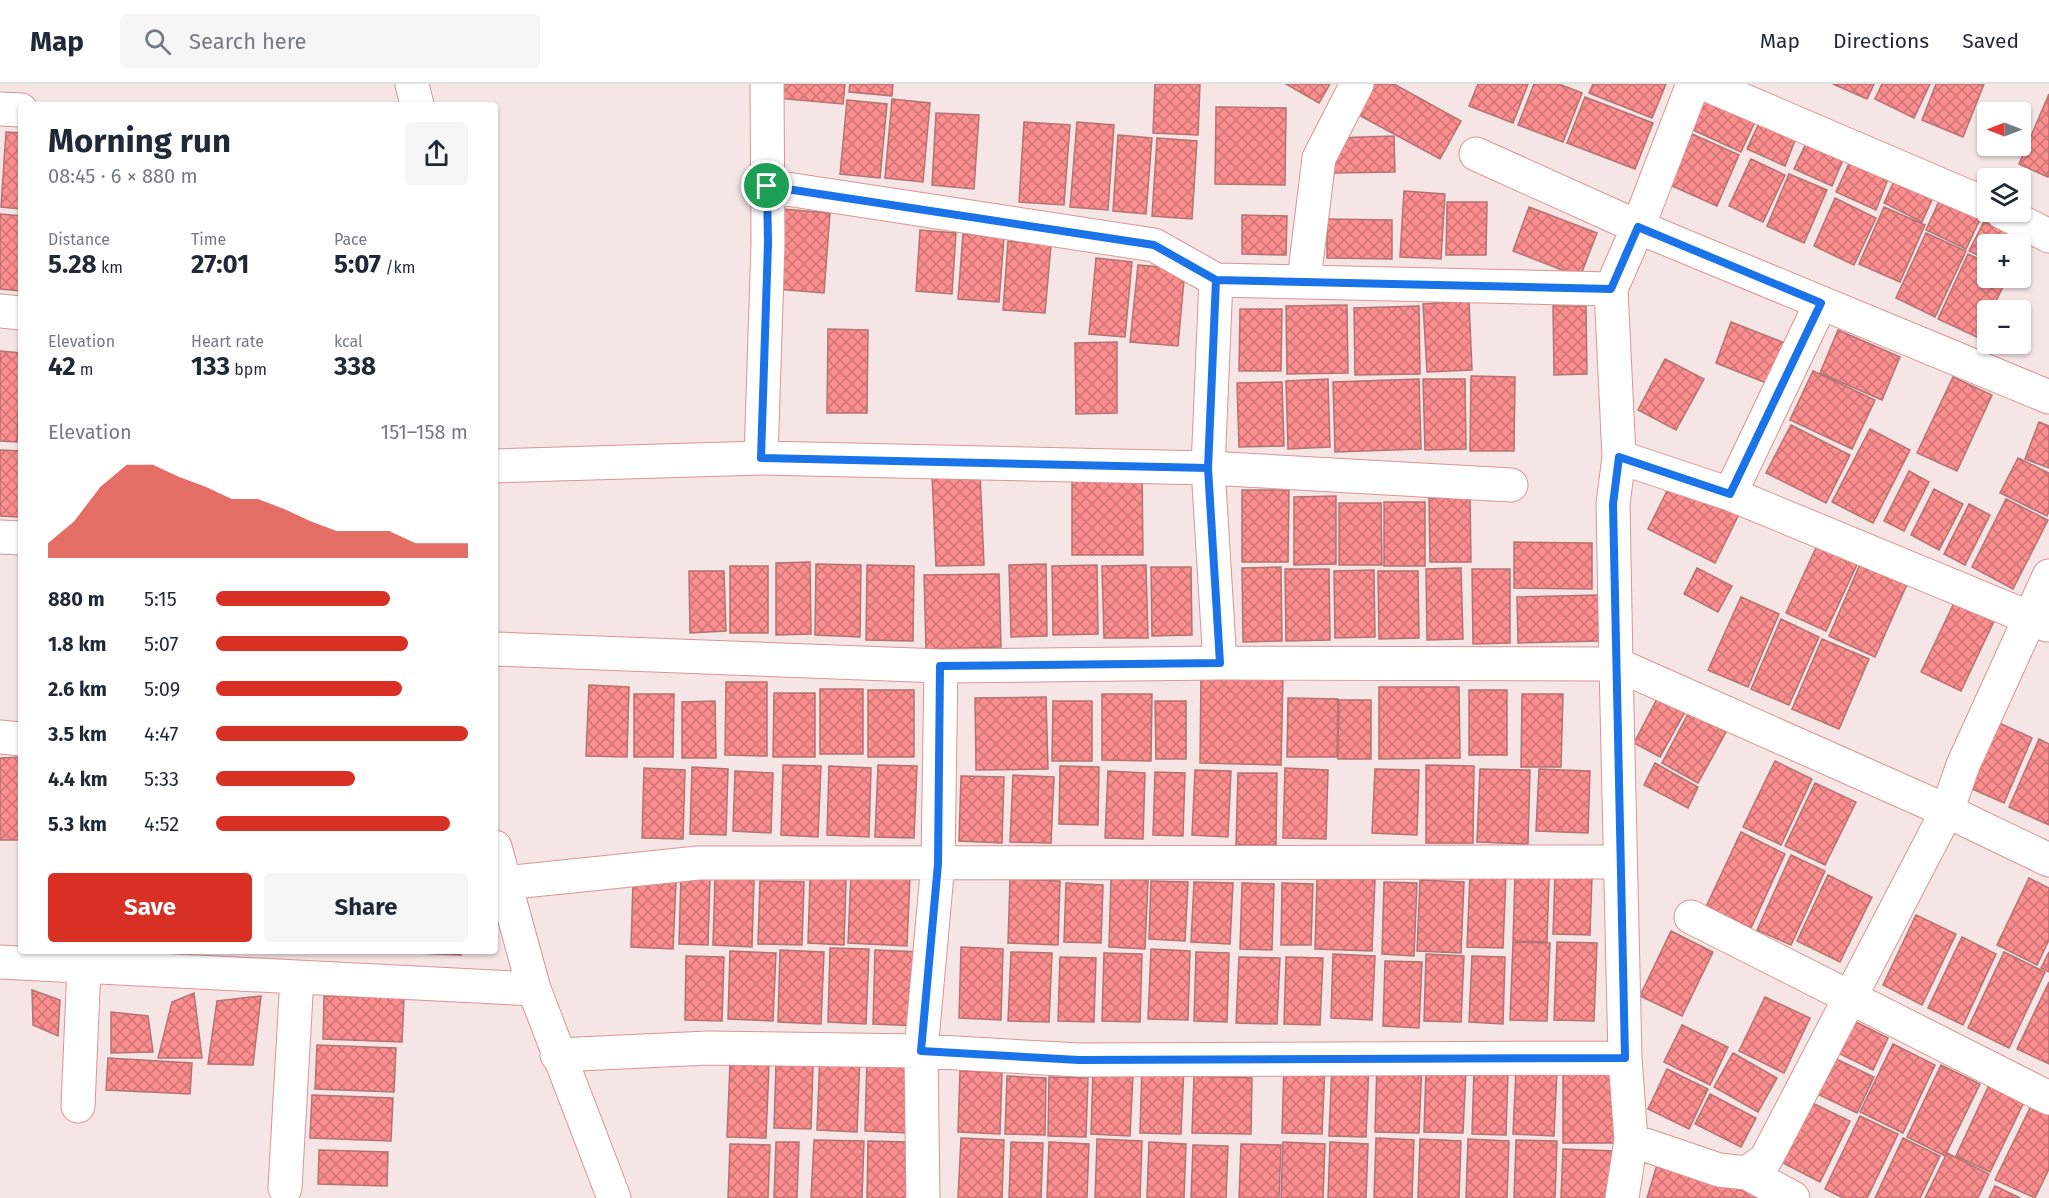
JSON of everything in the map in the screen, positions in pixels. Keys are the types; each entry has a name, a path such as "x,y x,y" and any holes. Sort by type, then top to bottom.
{"street":[{"path":"412,84 416,102"},
{"path":"761,458 768,243 767,84"},
{"path":"1304,280 1318,158 1357,84"},
{"path":"1622,1198 1631,1140 1625,1058 1620,862 1613,504 1619,457 1611,289 1638,227 1693,84"},
{"path":"1705,84 1977,200"},
{"path":"0,109 18,110"},
{"path":"1476,154 1638,227 2049,397"},
{"path":"767,186 1154,245 1216,280 1304,280 1611,289"},
{"path":"2022,222 2049,236"},
{"path":"1216,280 1208,468 1220,663"},
{"path":"1730,494 1821,303"},
{"path":"0,311 18,313"},
{"path":"1619,457 1730,494 2039,621"},
{"path":"498,466 761,458 1208,468 1511,485"},
{"path":"0,537 18,538"},
{"path":"1747,1173 1766,1159 1947,811 1963,765 2039,621 2049,576"},
{"path":"498,649 940,666 1220,663 1616,664 1947,811 2049,860"},
{"path":"923,1198 921,1051 938,864 940,666"},
{"path":"0,736 18,739"},
{"path":"498,859 534,989 557,1055 614,1198"},
{"path":"504,884 698,863 1620,862"},
{"path":"1691,917 2049,1098"},
{"path":"0,962 534,989"},
{"path":"78,1106 84,967"},
{"path":"285,1188 297,977"},
{"path":"557,1055 708,1048 921,1051 1079,1060 1625,1058"},
{"path":"1631,1140 1719,1170 1747,1173 1793,1198"}],"building":[{"path":"778,84 845,84 843,104 777,98"},
{"path":"850,84 893,84 892,96 849,92"},
{"path":"1155,84 1200,84 1198,135 1153,133"},
{"path":"1286,84 1330,84 1319,103"},
{"path":"1370,84 1394,84 1461,121 1440,159 1355,113"},
{"path":"1478,84 1528,84 1513,123 1469,106"},
{"path":"1534,84 1559,84 1582,93 1563,142 1518,125"},
{"path":"1593,84 1666,84 1652,118 1589,93"},
{"path":"1833,84 1874,84 1867,99"},
{"path":"1882,84 1930,84 1914,118 1875,99"},
{"path":"1936,84 1984,84 1963,137 1922,120"},
{"path":"1707,91 1758,115 1741,152 1691,129"},
{"path":"2049,94 2048,177 2019,164 2022,156 2031,156 2031,136"},
{"path":"1585,97 1653,123 1635,169 1567,143"},
{"path":"892,99 930,103 923,182 885,178"},
{"path":"847,100 887,104 880,178 840,174"},
{"path":"1216,107 1286,108 1285,185 1215,184"},
{"path":"936,113 979,115 974,189 932,185"},
{"path":"1761,119 1798,133 1785,166 1747,149"},
{"path":"1024,122 1070,125 1064,205 1019,202"},
{"path":"1077,122 1114,125 1108,210 1070,207"},
{"path":"6,132 18,133 18,209 1,207"},
{"path":"1692,134 1739,155 1717,206 1670,185"},
{"path":"1118,135 1152,138 1146,214 1113,211"},
{"path":"1394,136 1395,172 1334,173 1333,138"},
{"path":"1157,138 1197,141 1192,219 1152,216"},
{"path":"1808,139 1845,155 1832,186 1794,169"},
{"path":"1853,155 1891,171 1876,210 1836,192"},
{"path":"1751,159 1785,175 1763,222 1729,206"},
{"path":"1789,174 1827,190 1804,243 1767,226"},
{"path":"1897,175 1935,193 1922,222 1884,203"},
{"path":"1404,191 1445,194 1441,259 1400,257"},
{"path":"1942,195 1977,210 1979,222 1966,249 1926,230"},
{"path":"1835,198 1876,218 1854,265 1814,246"},
{"path":"1447,202 1487,202 1486,255 1446,255"},
{"path":"1529,207 1597,233 1580,277 1513,251"},
{"path":"1884,207 1925,225 1900,282 1859,264"},
{"path":"782,209 830,213 824,293 776,289"},
{"path":"0,214 18,216 18,291 0,289"},
{"path":"1242,215 1287,216 1286,255 1242,254"},
{"path":"1327,219 1392,220 1392,259 1327,258"},
{"path":"1984,222 2004,222 2026,233 2026,234 1978,234"},
{"path":"920,230 956,233 952,294 916,291"},
{"path":"1926,233 1966,251 1935,317 1896,298"},
{"path":"963,234 1004,237 999,302 958,299"},
{"path":"1977,235 1977,255 1969,251"},
{"path":"1008,241 1051,245 1045,313 1003,310"},
{"path":"1968,254 1977,258 1977,288 2002,288 1997,300 1977,300 1977,337 1938,319"},
{"path":"1096,258 1132,262 1125,337 1089,334"},
{"path":"1138,265 1185,269 1178,346 1130,342"},
{"path":"1469,301 1472,370 1427,372 1423,304"},
{"path":"1347,305 1348,373 1287,374 1286,306"},
{"path":"1419,306 1420,374 1355,375 1354,308"},
{"path":"1553,306 1586,306 1587,374 1554,375"},
{"path":"1240,309 1282,309 1281,371 1239,371"},
{"path":"1731,322 1795,347 1779,388 1716,363"},
{"path":"828,329 868,330 867,413 827,413"},
{"path":"1838,330 1900,357 1882,400 1820,373"},
{"path":"1117,342 1117,413 1076,414 1075,343"},
{"path":"0,351 18,353 17,442 0,441"},
{"path":"1665,359 1704,379 1676,430 1638,410"},
{"path":"1813,371 1875,400 1852,449 1790,420"},
{"path":"1471,376 1515,377 1514,451 1470,451"},
{"path":"1953,377 1992,395 1957,471 1917,453"},
{"path":"1328,379 1330,447 1288,449 1286,381"},
{"path":"1419,379 1421,449 1335,452 1333,382"},
{"path":"1423,379 1465,379 1466,449 1425,450"},
{"path":"1282,382 1284,446 1239,447 1237,383"},
{"path":"2039,422 2049,426 2049,468 2025,459"},
{"path":"1791,425 1850,455 1826,503 1766,473"},
{"path":"1870,429 1910,450 1873,523 1832,502"},
{"path":"0,450 18,451 18,517 0,516"},
{"path":"2018,458 2049,473 2047,516 2000,493"},
{"path":"1072,469 1142,469 1143,555 1072,555"},
{"path":"1909,471 1929,482 1904,531 1884,521"},
{"path":"980,473 984,565 936,566 932,475"},
{"path":"1672,481 1739,514 1715,563 1648,529"},
{"path":"1934,489 1963,504 1939,550 1911,535"},
{"path":"1242,490 1289,490 1288,562 1242,562"},
{"path":"1336,496 1336,564 1294,565 1294,497"},
{"path":"1470,497 1471,562 1430,562 1429,498"},
{"path":"2006,499 2048,520 2013,589 1972,567"},
{"path":"1384,502 1425,502 1425,566 1384,566"},
{"path":"1339,503 1381,503 1382,565 1339,565"},
{"path":"1969,504 1990,515 1965,565 1944,554"},
{"path":"1820,539 1860,558 1826,631 1786,613"},
{"path":"1514,542 1592,543 1592,589 1514,588"},
{"path":"810,562 811,634 776,635 776,563"},
{"path":"1861,562 1908,582 1875,657 1829,636"},
{"path":"816,564 861,565 860,637 815,635"},
{"path":"1046,564 1047,636 1011,637 1009,565"},
{"path":"867,565 914,566 913,641 866,640"},
{"path":"1097,565 1098,634 1053,635 1052,566"},
{"path":"1146,565 1148,638 1104,638 1102,566"},
{"path":"730,566 768,566 768,633 730,633"},
{"path":"1151,567 1191,567 1192,635 1152,636"},
{"path":"1281,567 1282,641 1243,642 1242,568"},
{"path":"1461,568 1463,639 1427,640 1426,569"},
{"path":"1697,568 1732,586 1718,612 1684,594"},
{"path":"1285,569 1329,569 1330,640 1286,641"},
{"path":"1472,569 1510,569 1510,643 1473,644"},
{"path":"1374,570 1375,637 1335,638 1334,571"},
{"path":"689,571 724,571 726,631 690,633"},
{"path":"1378,571 1418,571 1419,638 1379,639"},
{"path":"999,574 1001,647 926,649 924,575"},
{"path":"1599,595 1600,641 1518,643 1517,597"},
{"path":"1741,597 1779,614 1748,687 1708,670"},
{"path":"1955,601 1995,619 1961,691 1921,672"},
{"path":"1781,619 1819,637 1789,705 1751,689"},
{"path":"1822,639 1869,659 1839,729 1792,709"},
{"path":"1201,674 1283,675 1281,765 1200,763"},
{"path":"726,682 767,682 767,756 725,755"},
{"path":"589,685 629,687 627,757 586,756"},
{"path":"1379,687 1459,687 1460,758 1379,759"},
{"path":"820,689 863,689 863,754 820,754"},
{"path":"868,690 914,690 914,757 868,757"},
{"path":"1469,690 1507,690 1507,755 1469,755"},
{"path":"774,693 815,693 815,757 773,757"},
{"path":"634,694 674,694 673,757 634,757"},
{"path":"1102,694 1152,694 1151,761 1102,760"},
{"path":"1522,694 1563,694 1561,767 1521,767"},
{"path":"1659,695 1686,710 1660,757 1634,743"},
{"path":"1046,697 1048,769 976,770 975,698"},
{"path":"1288,698 1338,699 1337,757 1287,757"},
{"path":"1339,700 1371,700 1371,759 1338,759"},
{"path":"715,701 716,758 682,758 682,702"},
{"path":"1053,701 1092,701 1092,761 1052,761"},
{"path":"1155,701 1186,701 1186,759 1156,759"},
{"path":"1689,712 1726,732 1698,783 1662,763"},
{"path":"1997,722 2032,738 2004,803 1968,787"},
{"path":"2039,739 2049,744 2049,825 2009,807"},
{"path":"18,757 18,840 0,840 0,758"},
{"path":"1775,761 1812,779 1781,845 1743,827"},
{"path":"1655,763 1698,787 1688,808 1644,785"},
{"path":"783,765 821,766 818,837 781,835"},
{"path":"878,765 917,766 914,838 875,837"},
{"path":"1426,765 1474,766 1473,843 1426,843"},
{"path":"829,766 871,768 869,837 827,835"},
{"path":"1060,766 1099,767 1098,825 1059,824"},
{"path":"692,767 728,769 726,835 690,834"},
{"path":"644,768 685,770 683,839 642,838"},
{"path":"1285,768 1328,770 1326,839 1283,838"},
{"path":"1375,769 1419,770 1417,835 1372,833"},
{"path":"1480,769 1530,770 1528,844 1477,842"},
{"path":"1539,769 1590,771 1588,833 1536,831"},
{"path":"1195,770 1231,771 1228,837 1192,835"},
{"path":"735,771 773,773 771,833 733,831"},
{"path":"1108,771 1145,773 1143,839 1105,838"},
{"path":"1155,772 1185,773 1183,836 1153,835"},
{"path":"1238,773 1277,773 1276,845 1236,845"},
{"path":"1013,775 1054,777 1051,843 1010,842"},
{"path":"961,776 1004,777 1002,843 959,841"},
{"path":"1815,783 1856,802 1825,865 1785,846"},
{"path":"1741,832 1785,854 1751,928 1706,907"},
{"path":"1791,855 1825,871 1791,945 1757,930"},
{"path":"851,874 910,877 907,946 848,943"},
{"path":"1470,874 1506,875 1503,948 1467,947"},
{"path":"681,875 710,876 708,945 679,944"},
{"path":"1515,875 1549,877 1547,942 1513,941"},
{"path":"1555,875 1592,876 1590,935 1553,934"},
{"path":"1828,875 1872,897 1840,962 1797,941"},
{"path":"715,878 754,880 752,947 713,945"},
{"path":"810,878 846,880 844,945 808,943"},
{"path":"1317,878 1375,879 1372,951 1315,949"},
{"path":"2029,878 2049,888 2049,940 2037,965 1997,945"},
{"path":"1010,879 1060,881 1058,945 1008,943"},
{"path":"1111,879 1148,880 1145,949 1109,947"},
{"path":"1420,880 1464,882 1461,953 1417,951"},
{"path":"633,881 676,882 673,949 631,947"},
{"path":"760,881 804,882 802,945 758,944"},
{"path":"1151,881 1188,882 1185,941 1149,939"},
{"path":"1194,882 1233,883 1230,944 1191,942"},
{"path":"1384,882 1417,883 1414,956 1382,954"},
{"path":"1066,883 1103,885 1101,943 1064,942"},
{"path":"1242,883 1274,884 1272,950 1240,949"},
{"path":"1282,883 1313,884 1311,945 1281,945"},
{"path":"1916,915 1956,934 1922,1005 1883,985"},
{"path":"1671,931 1713,952 1682,1016 1640,996"},
{"path":"1962,937 1996,954 1963,1025 1928,1008"},
{"path":"1513,942 1550,943 1547,1021 1510,1020"},
{"path":"1557,942 1597,943 1594,1021 1554,1020"},
{"path":"961,947 1003,949 1001,1020 959,1018"},
{"path":"830,948 869,949 866,1024 828,1022"},
{"path":"1151,949 1190,951 1188,1020 1148,1019"},
{"path":"780,950 824,952 821,1024 778,1022"},
{"path":"875,950 922,952 920,1026 873,1024"},
{"path":"730,951 776,953 773,1021 728,1019"},
{"path":"1011,952 1052,953 1049,1022 1008,1021"},
{"path":"1196,952 1229,953 1227,1022 1194,1021"},
{"path":"2004,952 2045,972 2009,1048 1968,1028"},
{"path":"2049,952 2049,972 2041,968"},
{"path":"1104,953 1142,954 1140,1022 1102,1021"},
{"path":"1333,954 1375,956 1372,1020 1331,1018"},
{"path":"1426,954 1464,956 1461,1022 1424,1021"},
{"path":"686,956 724,957 722,1021 685,1020"},
{"path":"1472,956 1505,957 1503,1024 1469,1022"},
{"path":"1060,957 1096,958 1094,1022 1058,1021"},
{"path":"1239,957 1280,958 1277,1024 1236,1023"},
{"path":"1286,957 1323,958 1320,1025 1284,1024"},
{"path":"1385,961 1422,962 1419,1028 1383,1026"},
{"path":"2049,982 2049,1064 2017,1049"},
{"path":"32,990 60,1000 58,1036 33,1025"},
{"path":"194,993 202,1058 158,1058 172,1002"},
{"path":"261,996 253,1065 208,1064 217,1001"},
{"path":"324,996 404,998 402,1042 323,1039"},
{"path":"1765,997 1810,1018 1784,1073 1739,1051"},
{"path":"111,1012 148,1016 153,1052 111,1053"},
{"path":"1854,1021 1888,1038 1873,1070 1838,1053"},
{"path":"1682,1025 1728,1047 1710,1085 1664,1062"},
{"path":"1893,1044 1935,1065 1903,1133 1860,1112"},
{"path":"317,1045 396,1048 394,1092 315,1089"},
{"path":"820,1053 860,1055 857,1132 817,1130"},
{"path":"1733,1053 1777,1078 1758,1112 1714,1087"},
{"path":"867,1056 911,1057 908,1133 865,1131"},
{"path":"1830,1056 1874,1077 1857,1113 1813,1092"},
{"path":"108,1058 192,1063 190,1094 106,1090"},
{"path":"1377,1061 1422,1062 1419,1133 1375,1132"},
{"path":"776,1063 813,1064 811,1129 774,1128"},
{"path":"1284,1063 1325,1065 1322,1134 1282,1133"},
{"path":"1332,1063 1369,1064 1366,1137 1329,1136"},
{"path":"730,1064 769,1065 766,1138 727,1137"},
{"path":"1142,1064 1184,1065 1181,1134 1140,1133"},
{"path":"1563,1064 1620,1064 1620,1143 1563,1143"},
{"path":"1941,1065 1980,1084 1945,1156 1907,1137"},
{"path":"1426,1068 1466,1070 1463,1133 1424,1132"},
{"path":"1516,1069 1557,1070 1554,1136 1513,1134"},
{"path":"1667,1069 1708,1089 1689,1129 1648,1109"},
{"path":"1474,1070 1508,1071 1506,1135 1472,1134"},
{"path":"960,1071 1002,1072 1000,1134 958,1132"},
{"path":"1093,1073 1133,1074 1130,1136 1091,1134"},
{"path":"1007,1076 1046,1078 1045,1135 1005,1134"},
{"path":"1194,1076 1252,1078 1251,1134 1192,1133"},
{"path":"1049,1077 1088,1078 1086,1137 1048,1136"},
{"path":"1990,1083 2025,1100 1990,1172 1956,1156"},
{"path":"1710,1094 1756,1118 1741,1147 1695,1124"},
{"path":"312,1095 393,1098 391,1141 310,1138"},
{"path":"1808,1101 1850,1121 1820,1182 1779,1161"},
{"path":"2031,1106 2049,1114 2049,1169 2035,1198 1995,1180"},
{"path":"1860,1116 1898,1134 1867,1198 1843,1198 1825,1189"},
{"path":"961,1138 1004,1140 1002,1198 958,1198"},
{"path":"1376,1138 1414,1140 1412,1198 1374,1198"},
{"path":"1903,1138 1940,1156 1920,1198 1875,1198"},
{"path":"1097,1139 1142,1141 1140,1198 1095,1198"},
{"path":"1420,1139 1461,1141 1459,1198 1418,1198"},
{"path":"1468,1139 1509,1141 1507,1198 1466,1198"},
{"path":"814,1140 864,1141 862,1198 811,1198"},
{"path":"1516,1140 1557,1141 1555,1198 1514,1198"},
{"path":"868,1141 908,1142 907,1198 867,1198"},
{"path":"776,1142 799,1142 797,1198 774,1198"},
{"path":"1011,1142 1043,1143 1041,1198 1009,1198"},
{"path":"1049,1142 1089,1144 1087,1198 1047,1198"},
{"path":"1149,1142 1186,1144 1184,1198 1147,1198"},
{"path":"1283,1142 1325,1144 1323,1198 1281,1198"},
{"path":"1330,1142 1368,1144 1366,1198 1328,1198"},
{"path":"730,1144 770,1145 768,1198 728,1198"},
{"path":"1241,1144 1281,1145 1279,1198 1239,1198"},
{"path":"1193,1145 1228,1146 1226,1198 1191,1198"},
{"path":"1563,1149 1616,1151 1614,1198 1561,1198"},
{"path":"319,1150 388,1152 387,1186 318,1184"},
{"path":"1947,1153 1989,1174 1978,1198 1925,1198"},
{"path":"1657,1165 1764,1197 1764,1198 1647,1198"},
{"path":"1995,1186 2020,1198 1989,1198"}],"route":[{"path":"767,186 768,243 761,458 1208,468 1213,343 1216,280 1304,280 1611,289 1638,227 1821,303 1730,494 1619,457 1613,504 1625,1058 1079,1060 921,1051 938,864 940,666 1220,663 1208,468 1216,280 1154,245 767,186"}]}
